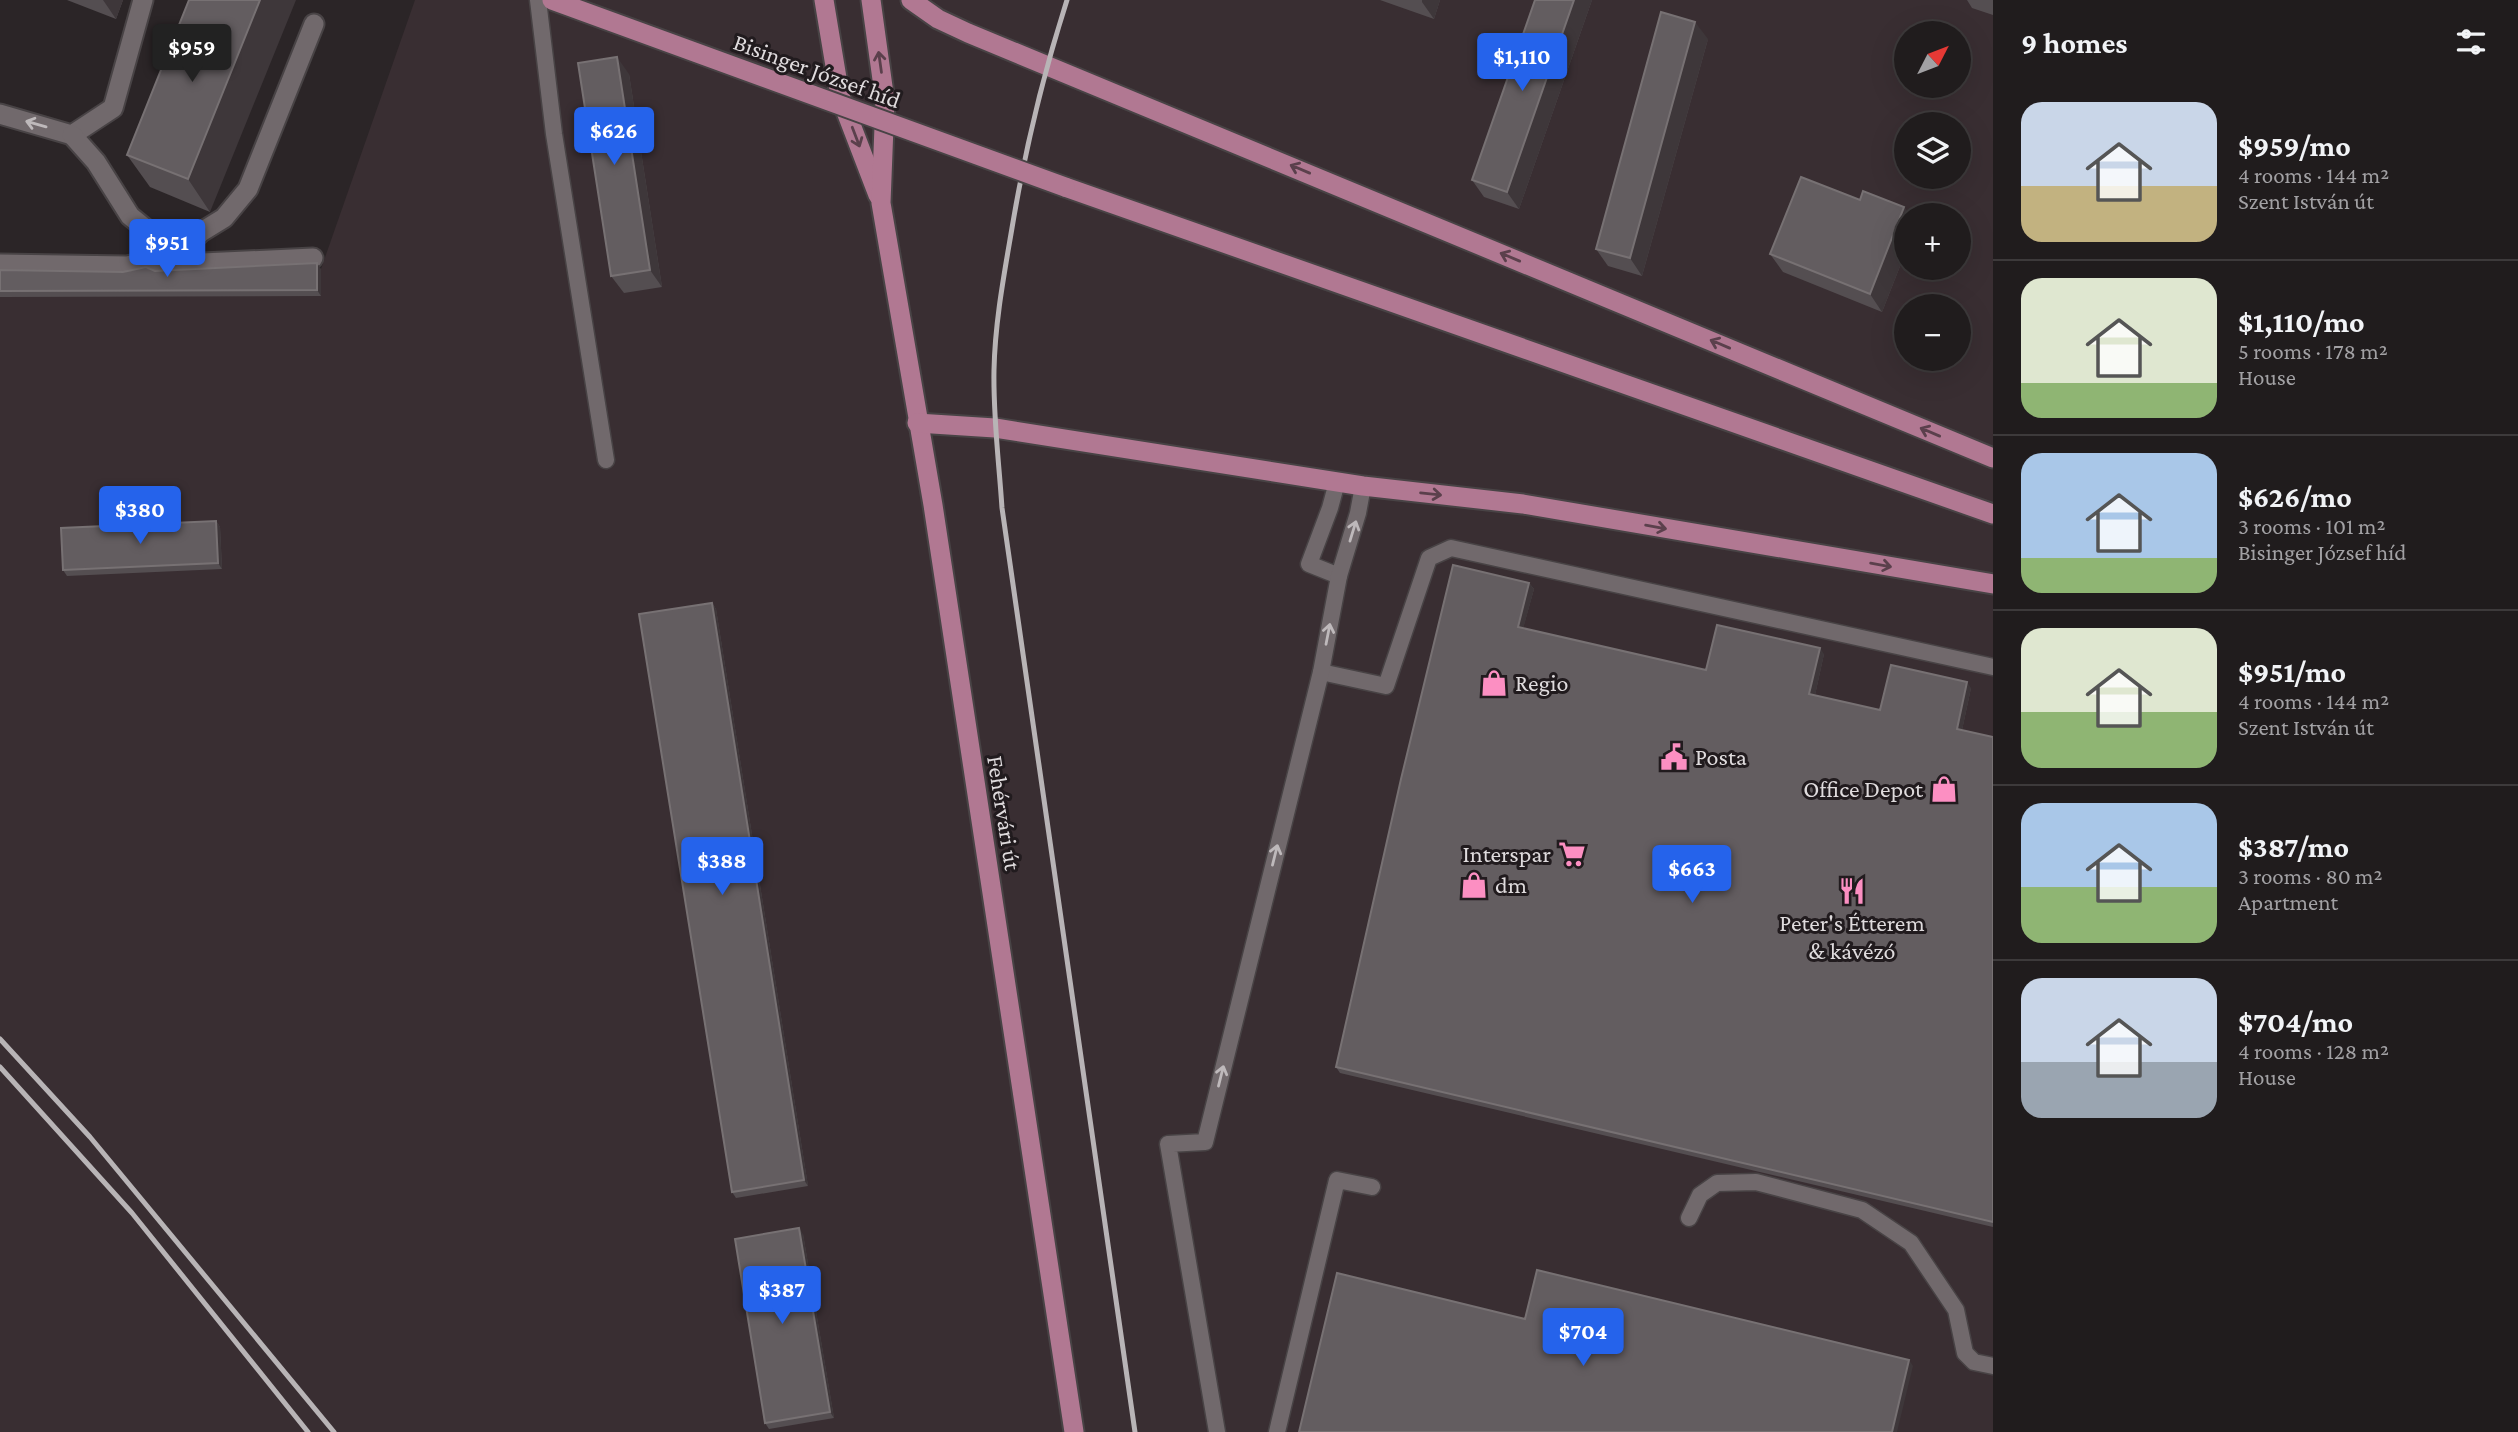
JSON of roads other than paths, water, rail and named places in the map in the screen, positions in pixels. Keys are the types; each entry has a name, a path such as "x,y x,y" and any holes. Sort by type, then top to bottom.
{"main road":[{"name":"Bisinger József híd","path":"552,0 1065,187 1993,514"},
{"name":"Fehérvári út","path":"824,0 840,96 881,203"},
{"name":"Fehérvári út","path":"871,0 885,101 881,203 933,505 1074,1432"},
{"path":"911,0 938,19 968,33 1993,458"},
{"path":"917,423 995,428 1363,486 1523,504 1993,584"}],"street":[{"path":"72,135 113,108 143,0"},
{"path":"127,266 172,256 198,234 224,218 248,189 314,24"},
{"path":"0,114 72,135 96,162 130,216 152,234 175,237 198,234"},
{"path":"0,264 127,266 313,257"}],"lane":[{"path":"538,0 554,134 606,460"},
{"path":"1337,482 1309,564 1339,576"},
{"path":"1217,1432 1168,1144 1205,1142 1321,672 1339,576 1358,513 1363,486"},
{"path":"1321,672 1386,686 1429,558 1451,548 1993,667"},
{"path":"1277,1432 1337,1180 1372,1187"},
{"path":"1689,1218 1700,1195 1717,1183 1756,1182 1862,1210 1911,1243 1956,1310 1965,1353 1974,1362 1993,1366"}],"railway":[{"path":"1067,0 1042,85 1017,199 998,316 994,405 1002,508 1135,1432"},
{"path":"0,1039 90,1137 334,1432"},
{"path":"0,1067 132,1213 308,1432"}],"place":[{"name":"Regio","path":"1494,683"},
{"name":"Posta","path":"1674,757"},
{"name":"Office Depot","path":"1944,789"},
{"name":"Interspar","path":"1572,854"},
{"name":"dm","path":"1474,885"},
{"name":"Peter's Étterem & kávézó","path":"1852,891"}]}
